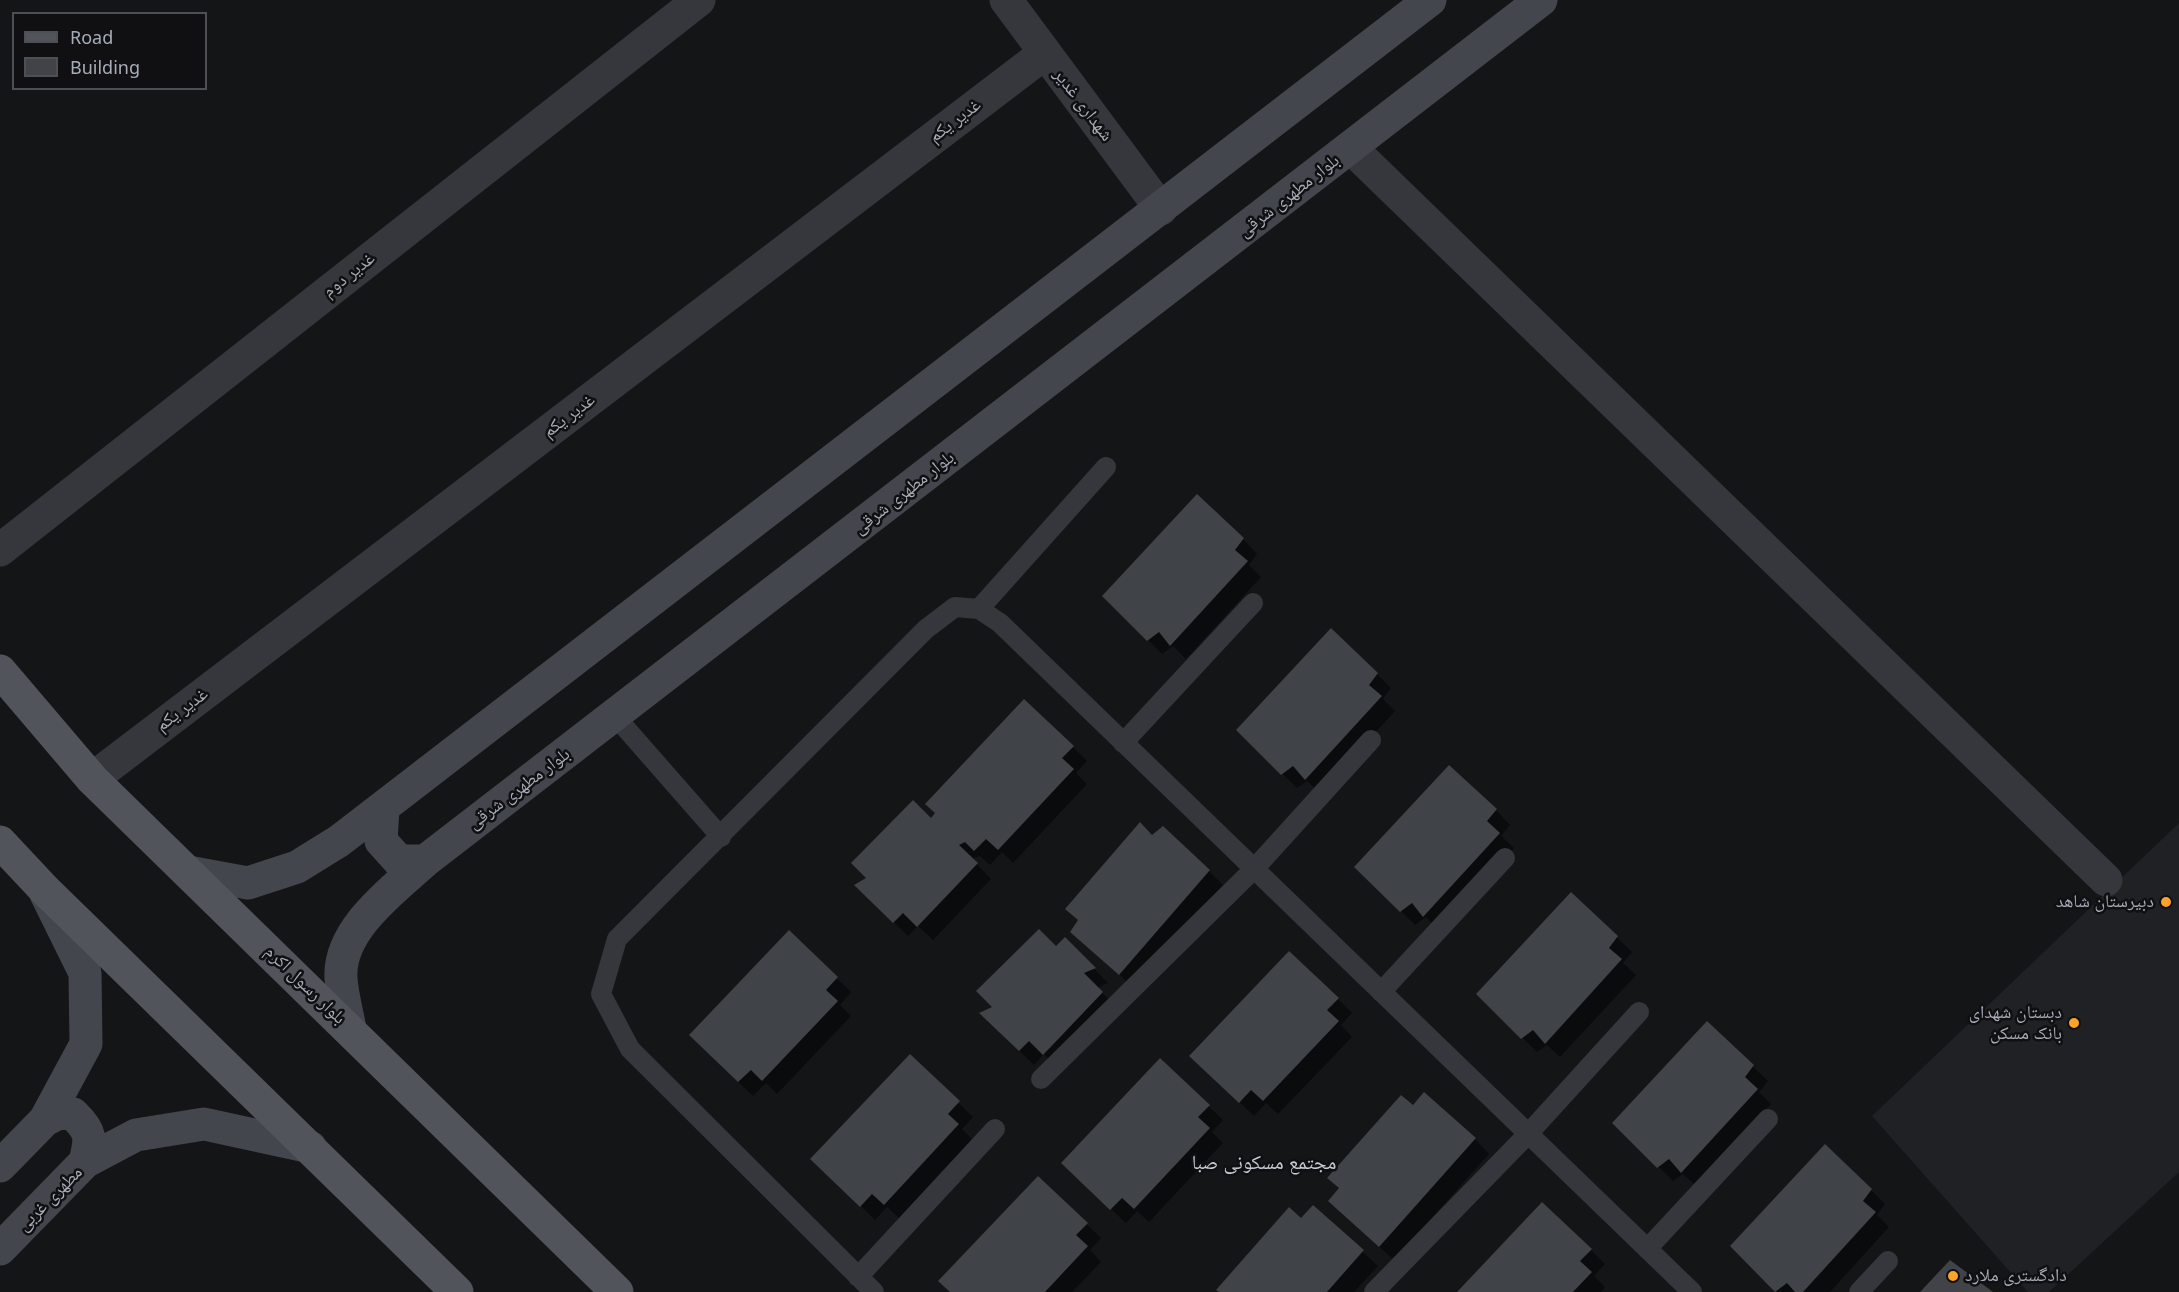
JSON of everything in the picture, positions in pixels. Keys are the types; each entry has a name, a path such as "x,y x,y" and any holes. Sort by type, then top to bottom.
{"main road":[{"path":"188,872 248,883 297,867 383,809 1430,0"},
{"name":"بلوار مطهری شرقی","path":"350,1029 341,977 346,948 371,910 425,861 1541,0"},
{"name":"بلوار رسول اکرم","path":"0,671 92,779 617,1292"},
{"path":"383,809 381,841 399,861 425,861"},
{"path":"0,842 44,889 457,1292"},
{"path":"0,1166 45,1120 86,1044 85,973 44,889"},
{"path":"45,1120 59,1113 73,1114 84,1125 91,1139 85,1162"},
{"name":"مطهری غربی","path":"0,1249 85,1162 136,1135 204,1124 310,1147"}],"street":[{"name":"غدیر دوم","path":"0,550 699,0"},
{"name":"شهداری غدیر","path":"1006,0 1161,209"},
{"name":"غدیر یکم","path":"92,779 1045,53"},
{"path":"1352,148 2106,880"}],"lane":[{"path":"979,609 1106,467"},
{"path":"1123,743 1253,603"},
{"path":"874,1292 630,1049 601,994 617,939 927,629 955,607 979,609 1000,623 1692,1292"},
{"path":"615,716 721,837"},
{"path":"1041,1079 1254,868 1371,740"},
{"path":"1381,992 1504,858"},
{"path":"1374,1292 1528,1134 1640,1012"},
{"path":"1647,1249 1768,1119"},
{"path":"858,1277 994,1129"},
{"path":"1859,1292 1888,1261"}],"shaded area":[{"name":"دبستان شهدای بانک مسکن","path":"2179,823 2179,1172 2049,1292 2028,1292 1872,1116"}],"building":[{"path":"1197,494 1244,538 1235,550 1248,561 1170,646 1159,632 1147,641 1102,596"},
{"path":"1331,628 1378,673 1369,685 1382,696 1305,780 1293,766 1281,775 1236,730"},
{"path":"1024,699 1074,746 1062,758 1074,769 998,850 986,839 974,851 965,842 959,845 978,863 917,927 903,913 893,923 854,885 866,878 851,863 913,800 931,818 935,813 925,804"},
{"path":"1449,765 1497,809 1487,821 1500,833 1423,917 1412,903 1400,912 1354,867"},
{"path":"1140,822 1152,835 1163,826 1210,870 1119,975 1070,932 1078,920 1065,909"},
{"path":"1571,892 1618,936 1609,948 1622,959 1545,1044 1533,1030 1521,1039 1476,994"},
{"path":"1039,929 1056,946 1065,937 1096,968 1084,973 1103,992 1043,1055 1029,1041 1019,1051 979,1013 992,1007 976,991"},
{"path":"789,930 838,977 826,990 838,1001 762,1081 751,1070 738,1082 689,1035"},
{"path":"1289,951 1339,998 1327,1010 1339,1021 1263,1101 1251,1090 1239,1103 1189,1056"},
{"path":"1707,1021 1754,1065 1745,1077 1758,1089 1681,1173 1669,1159 1657,1168 1612,1123"},
{"path":"910,1054 960,1101 948,1114 959,1124 884,1205 872,1194 860,1207 810,1159"},
{"path":"1160,1058 1210,1105 1198,1117 1210,1128 1134,1209 1122,1198 1110,1210 1061,1163"},
{"path":"1424,1092 1476,1138 1379,1247 1328,1201 1339,1188 1327,1178 1401,1095 1413,1105"},
{"path":"1825,1144 1872,1189 1863,1201 1876,1212 1803,1292 1795,1292 1787,1283 1775,1292 1730,1246"},
{"path":"1038,1176 1088,1223 1076,1235 1088,1246 1045,1292 950,1292 938,1281"},
{"path":"1542,1202 1592,1249 1580,1261 1592,1272 1573,1292 1457,1292"},
{"path":"1313,1205 1364,1250 1327,1292 1219,1292 1216,1290 1289,1207 1301,1218"},
{"name":"دادگستری ملارد","path":"1950,1260 1993,1292 1920,1292"}],"place":[{"name":"دبیرستان شاهد","path":"2166,902"},
{"name":"دبستان شهدای بانک مسکن","path":"2074,1023"},
{"name":"دادگستری ملارد","path":"1953,1276"}],"district":[{"name":"مجتمع مسکونی صبا","path":"1264,1163"}]}
